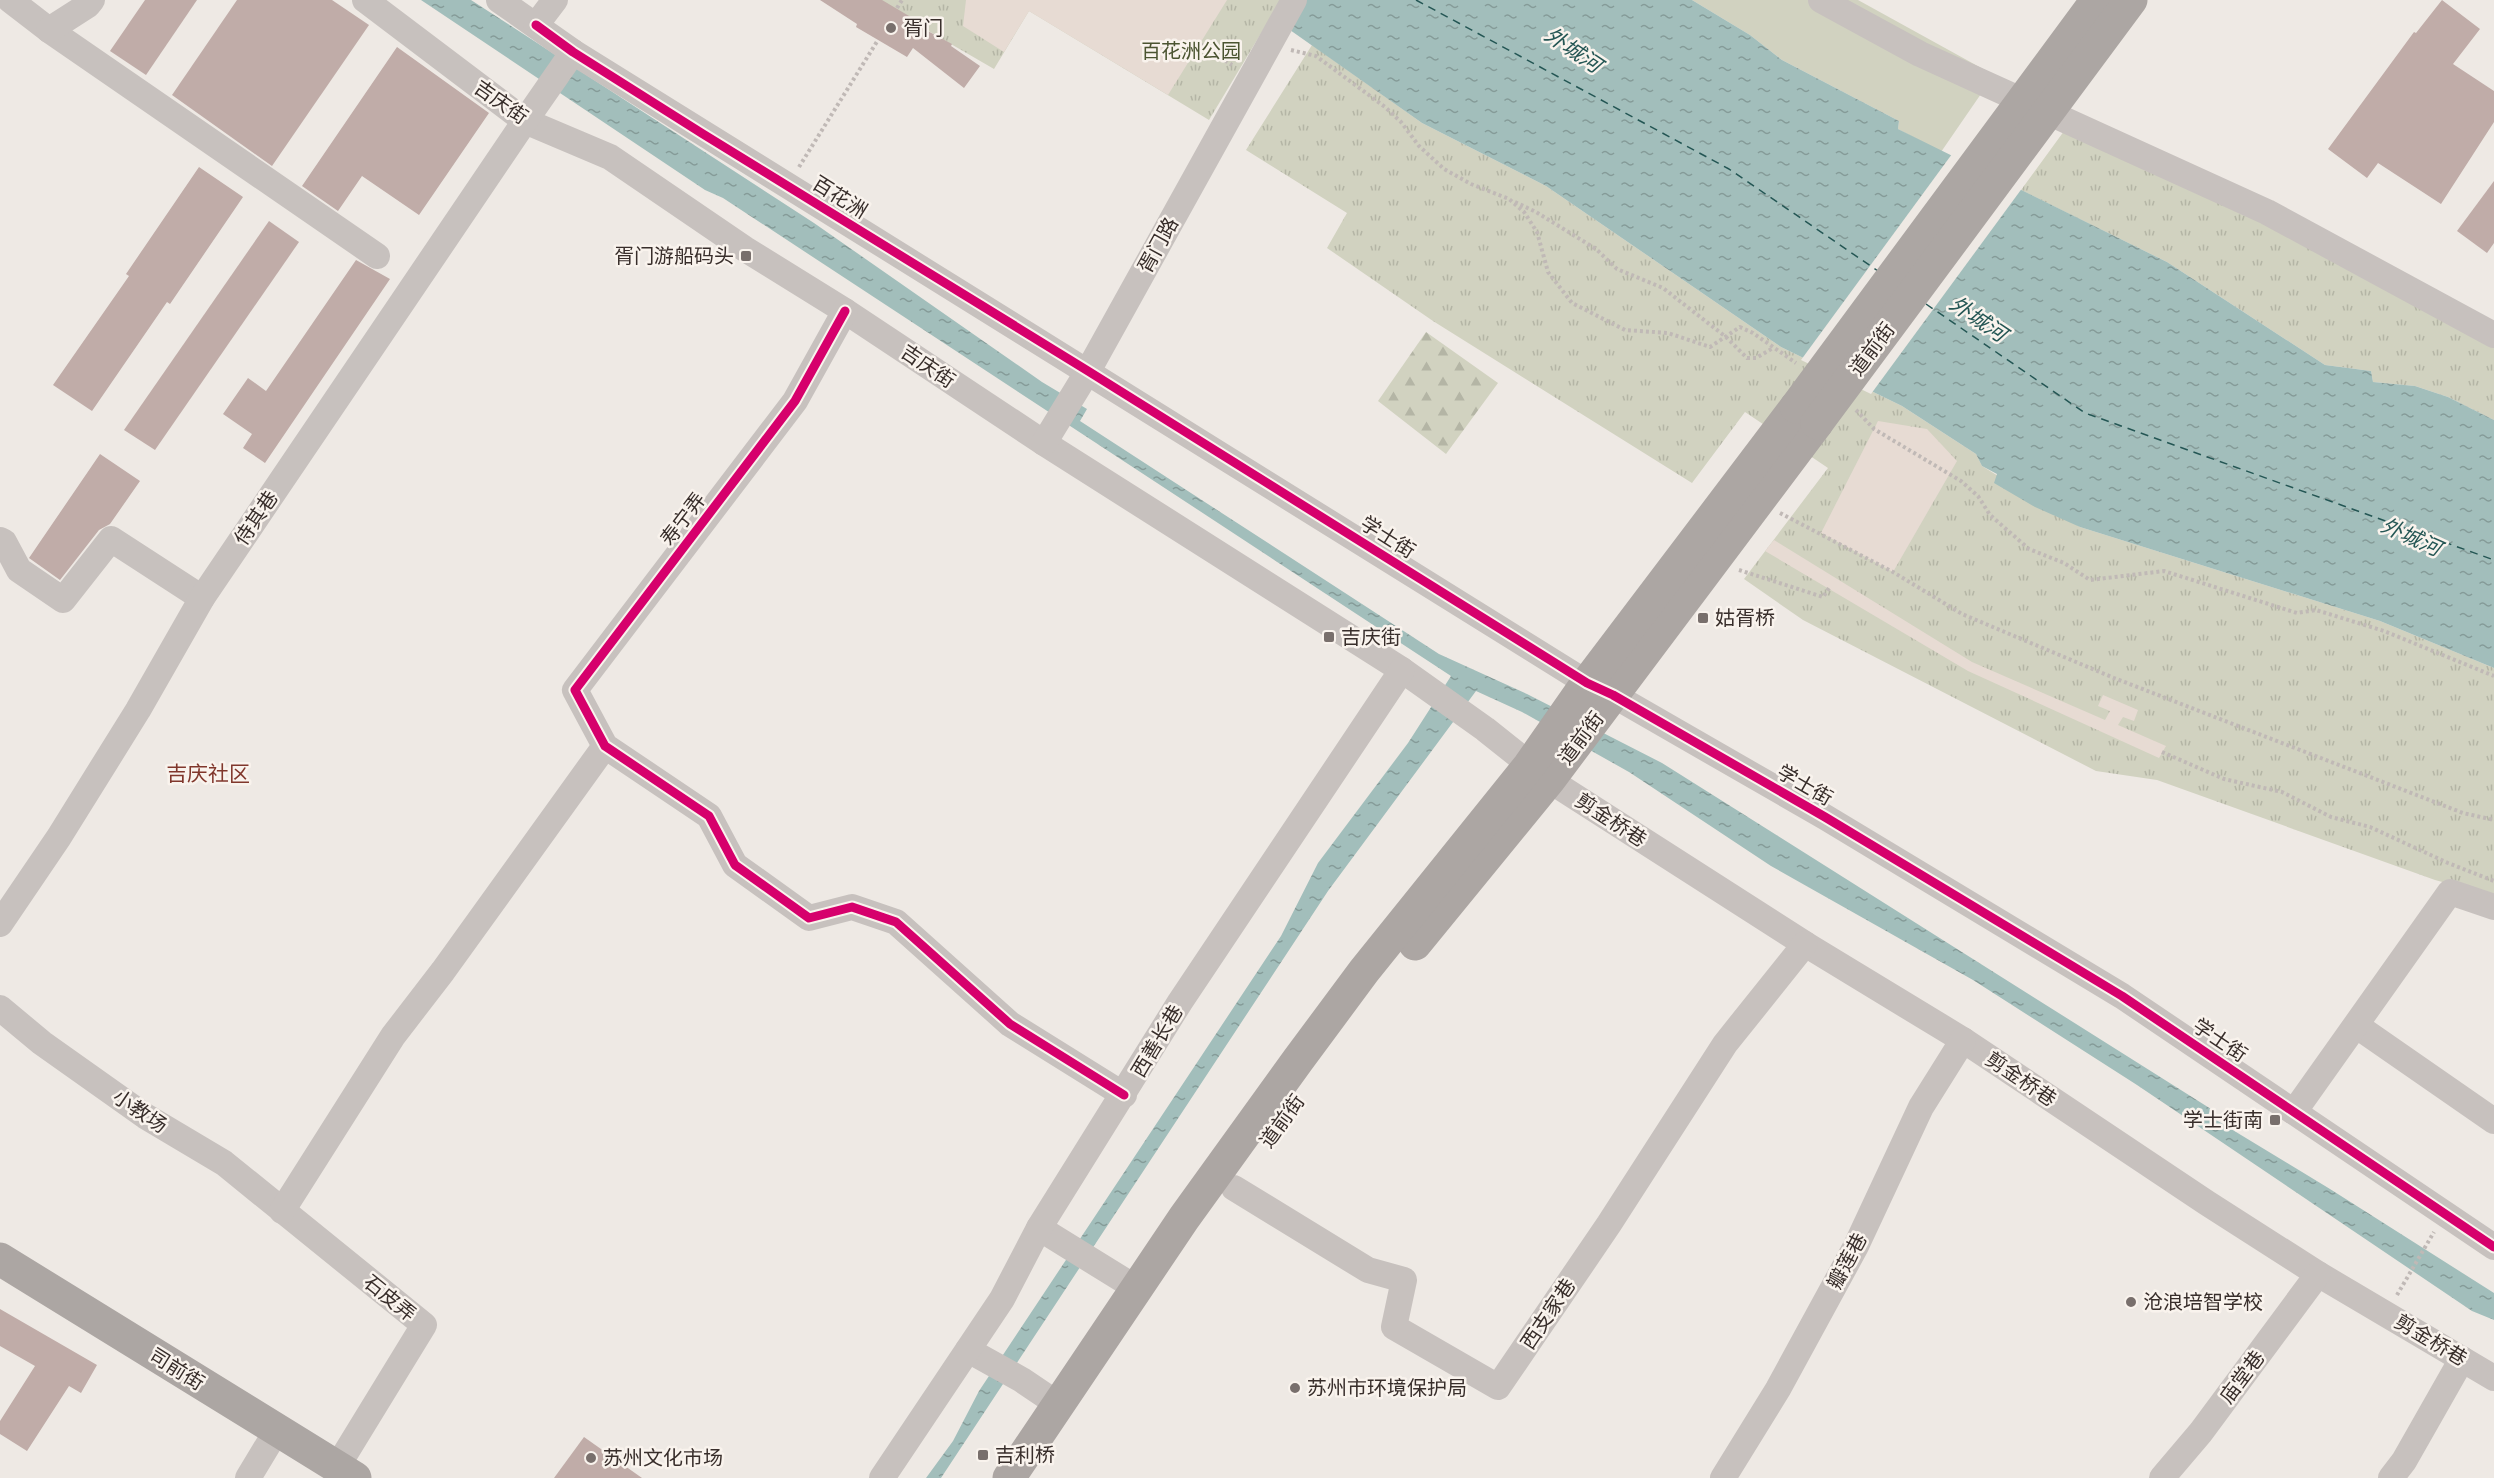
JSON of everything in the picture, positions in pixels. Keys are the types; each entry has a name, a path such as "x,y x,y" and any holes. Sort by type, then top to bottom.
{"main road":[{"name":"道前街","path":"1592,700 1713,561 1758,502 1807,415 2097,0"},
{"name":"道前街","path":"1035,1478 1234,1188 1592,700 1807,415 2131,0"},
{"name":"道前街","path":"1009,1478 1136,1288 1291,1069 1364,971 1539,773"},
{"name":"司前街","path":"0,1259 346,1472"}],"street":[{"path":"10,0 49,30 377,256"},
{"path":"49,30 88,5 92,0"},
{"name":"吉庆街","path":"365,0 525,121 610,157 745,249 1047,439 1402,670 1485,729 1539,773"},
{"name":"百花洲","path":"499,0 537,25 572,55 787,186 1082,380"},
{"path":"537,25 555,0"},
{"name":"胥门路","path":"1047,439 1294,0"},
{"path":"1821,0 1920,54 2267,212 2494,335"},
{"name":"侍其巷","path":"0,924 59,837 138,710 202,598 572,55"},
{"name":"寿宁弄","path":"605,746 575,690 795,401 845,311"},
{"name":"学士街","path":"1082,380 1592,700 1825,818 2122,996 2494,1247"},
{"path":"0,540 4,542 19,570 63,600 111,538 202,598"},
{"name":"西善长巷","path":"882,1478 1002,1299 1039,1228 1180,1002 1402,670"},
{"path":"282,1210 393,1036 443,971 605,746 709,816 735,865 810,918 852,907 896,922 1010,1024 1124,1095"},
{"name":"剪金桥巷","path":"1539,773 1805,944 1962,1040 2207,1203 2319,1274 2494,1378"},
{"path":"2294,1112 2450,892 2494,908"},
{"name":"西支家巷","path":"1234,1188 1368,1270 1404,1280 1394,1327 1498,1387 1609,1224 1725,1044 1805,944"},
{"name":"小教场","path":"0,1008 42,1043 145,1116 224,1163 282,1210"},
{"path":"2357,1026 2494,1121"},
{"name":"瓣莲巷","path":"1723,1478 1778,1389 1850,1256 1922,1107 1962,1040"},
{"name":"石皮弄","path":"282,1210 423,1325 346,1472"},
{"path":"1039,1228 1098,1262 1136,1288"},
{"name":"庙堂巷","path":"2162,1478 2201,1431 2319,1274"},
{"path":"968,1350 1022,1380 1059,1405"},
{"path":"2391,1478 2404,1461 2462,1359"},
{"path":"248,1478 277,1430"}],"path":[{"path":"897,9 902,0"},
{"path":"787,186 878,40"},
{"path":"1200,44 1250,77"},
{"path":"1509,199 1536,212 1596,249 1617,269 1664,288 1726,337 1747,358 1756,358 1773,348"},
{"path":"1758,502 1893,572 1962,614 2147,691 2463,813 2494,820"},
{"path":"1713,561 1823,597 1829,588"},
{"path":"2162,752 2224,779 2282,792 2331,817 2370,827 2448,863 2494,880"},
{"path":"2409,1273 2427,1244"}],"green space":[{"name":"百花洲公园","path":"875,0 1281,0 1209,120 1029,11 994,69"},
{"path":"1692,0 1858,0 1994,75 1941,152 1898,129 1899,121 1782,60 1750,35"},
{"path":"1312,45 1422,123 1546,186 1781,347 1902,406 1976,454 1982,466 2080,527 2380,621 2494,668 2494,896 2435,880 2157,780 2096,771 1803,620 1744,579 1828,468 1745,412 1692,483 1433,321 1327,248 1347,213 1246,150"},
{"path":"2067,127 2494,337 2494,420 2448,397 2415,386 2373,382 2371,371 2325,365 2167,262 2021,190"},
{"path":"1426,332 1498,383 1446,454 1378,401"}],"shaded area":[{"path":"966,0 1227,0 1168,95 1029,11 1004,52 963,26"},
{"path":"1878,421 1927,429 1957,461 1893,572 1821,533"},
{"path":"1774,540 1972,662 2105,720 2110,711 2098,706 2103,695 2138,710 2134,721 2123,717 2118,725 2166,746 2159,758 1968,671 1765,551"}],"water":[{"path":"421,0 471,0 814,223 1042,382 1087,409 1080,421 1439,654 1527,694 1662,763 2211,1109 2208,1115 2494,1293 2494,1320 2472,1311 2137,1085 1973,980 1771,866 1629,772 1522,712 1476,691 1328,891 941,1478 926,1478 953,1441 979,1391 1281,936 1318,863 1408,743 1451,676 723,198 705,190"},
{"name":"外城河","path":"1281,0 1692,0 1750,35 1782,60 1899,121 1898,129 2167,262 2325,365 2371,371 2373,382 2415,386 2448,397 2494,420 2494,668 2380,621 2080,527 2035,507 1994,483 1997,474 1982,466 1976,454 1902,406 1781,347 1546,186 1422,123 1290,30"}],"pier":[{"path":"1952,154 2023,187 1871,394 1801,360"}],"building":[{"path":"145,0 197,0 146,75 110,51"},
{"path":"237,0 332,0 369,25 272,166 172,95"},
{"path":"820,0 882,0 926,26 924,29 952,44 951,46 980,66 964,88 913,48 907,57 856,27 857,24"},
{"path":"2442,0 2480,29 2453,64 2494,91 2494,122 2441,204 2378,163 2367,178 2328,149 2414,32 2416,33"},
{"path":"397,47 489,113 419,215 362,176 338,211 302,186"},
{"path":"199,167 243,197 170,304 167,302 92,411 53,385 129,276 126,274"},
{"path":"2494,181 2494,243 2487,253 2457,231"},
{"path":"269,221 299,242 155,450 124,430"},
{"path":"356,260 390,279 265,463 243,448 252,434 223,414 248,378 266,391"},
{"path":"100,454 140,481 110,524 99,530 60,580 29,558"},
{"path":"0,1309 97,1365 81,1393 69,1386 27,1451 0,1434 0,1421 35,1366 0,1346"},
{"name":"苏州文化市场","path":"584,1437 642,1478 554,1478"}],"ferry route":[{"path":"1416,0 1729,169 1878,271"},
{"path":"1926,304 2085,413 2494,560"}],"cycle path":[{"path":"536,25 573,52 703,134 1587,683 1613,695 1825,817 2122,996 2494,1247"},
{"path":"845,311 795,401 575,690 605,746 709,816 735,865 809,918 852,907 896,922 1010,1024 1124,1095"}],"place":[{"name":"胥门","path":"891,28"},
{"name":"胥门游船码头","path":"746,256"},
{"name":"姑胥桥","path":"1703,618"},
{"name":"吉庆街","path":"1329,637"},
{"name":"学士街南","path":"2275,1120"},
{"name":"沧浪培智学校","path":"2131,1302"},
{"name":"苏州市环境保护局","path":"1295,1388"},
{"name":"吉利桥","path":"983,1455"},
{"name":"苏州文化市场","path":"591,1458"}],"district":[{"name":"吉庆社区","path":"208,774"}]}
